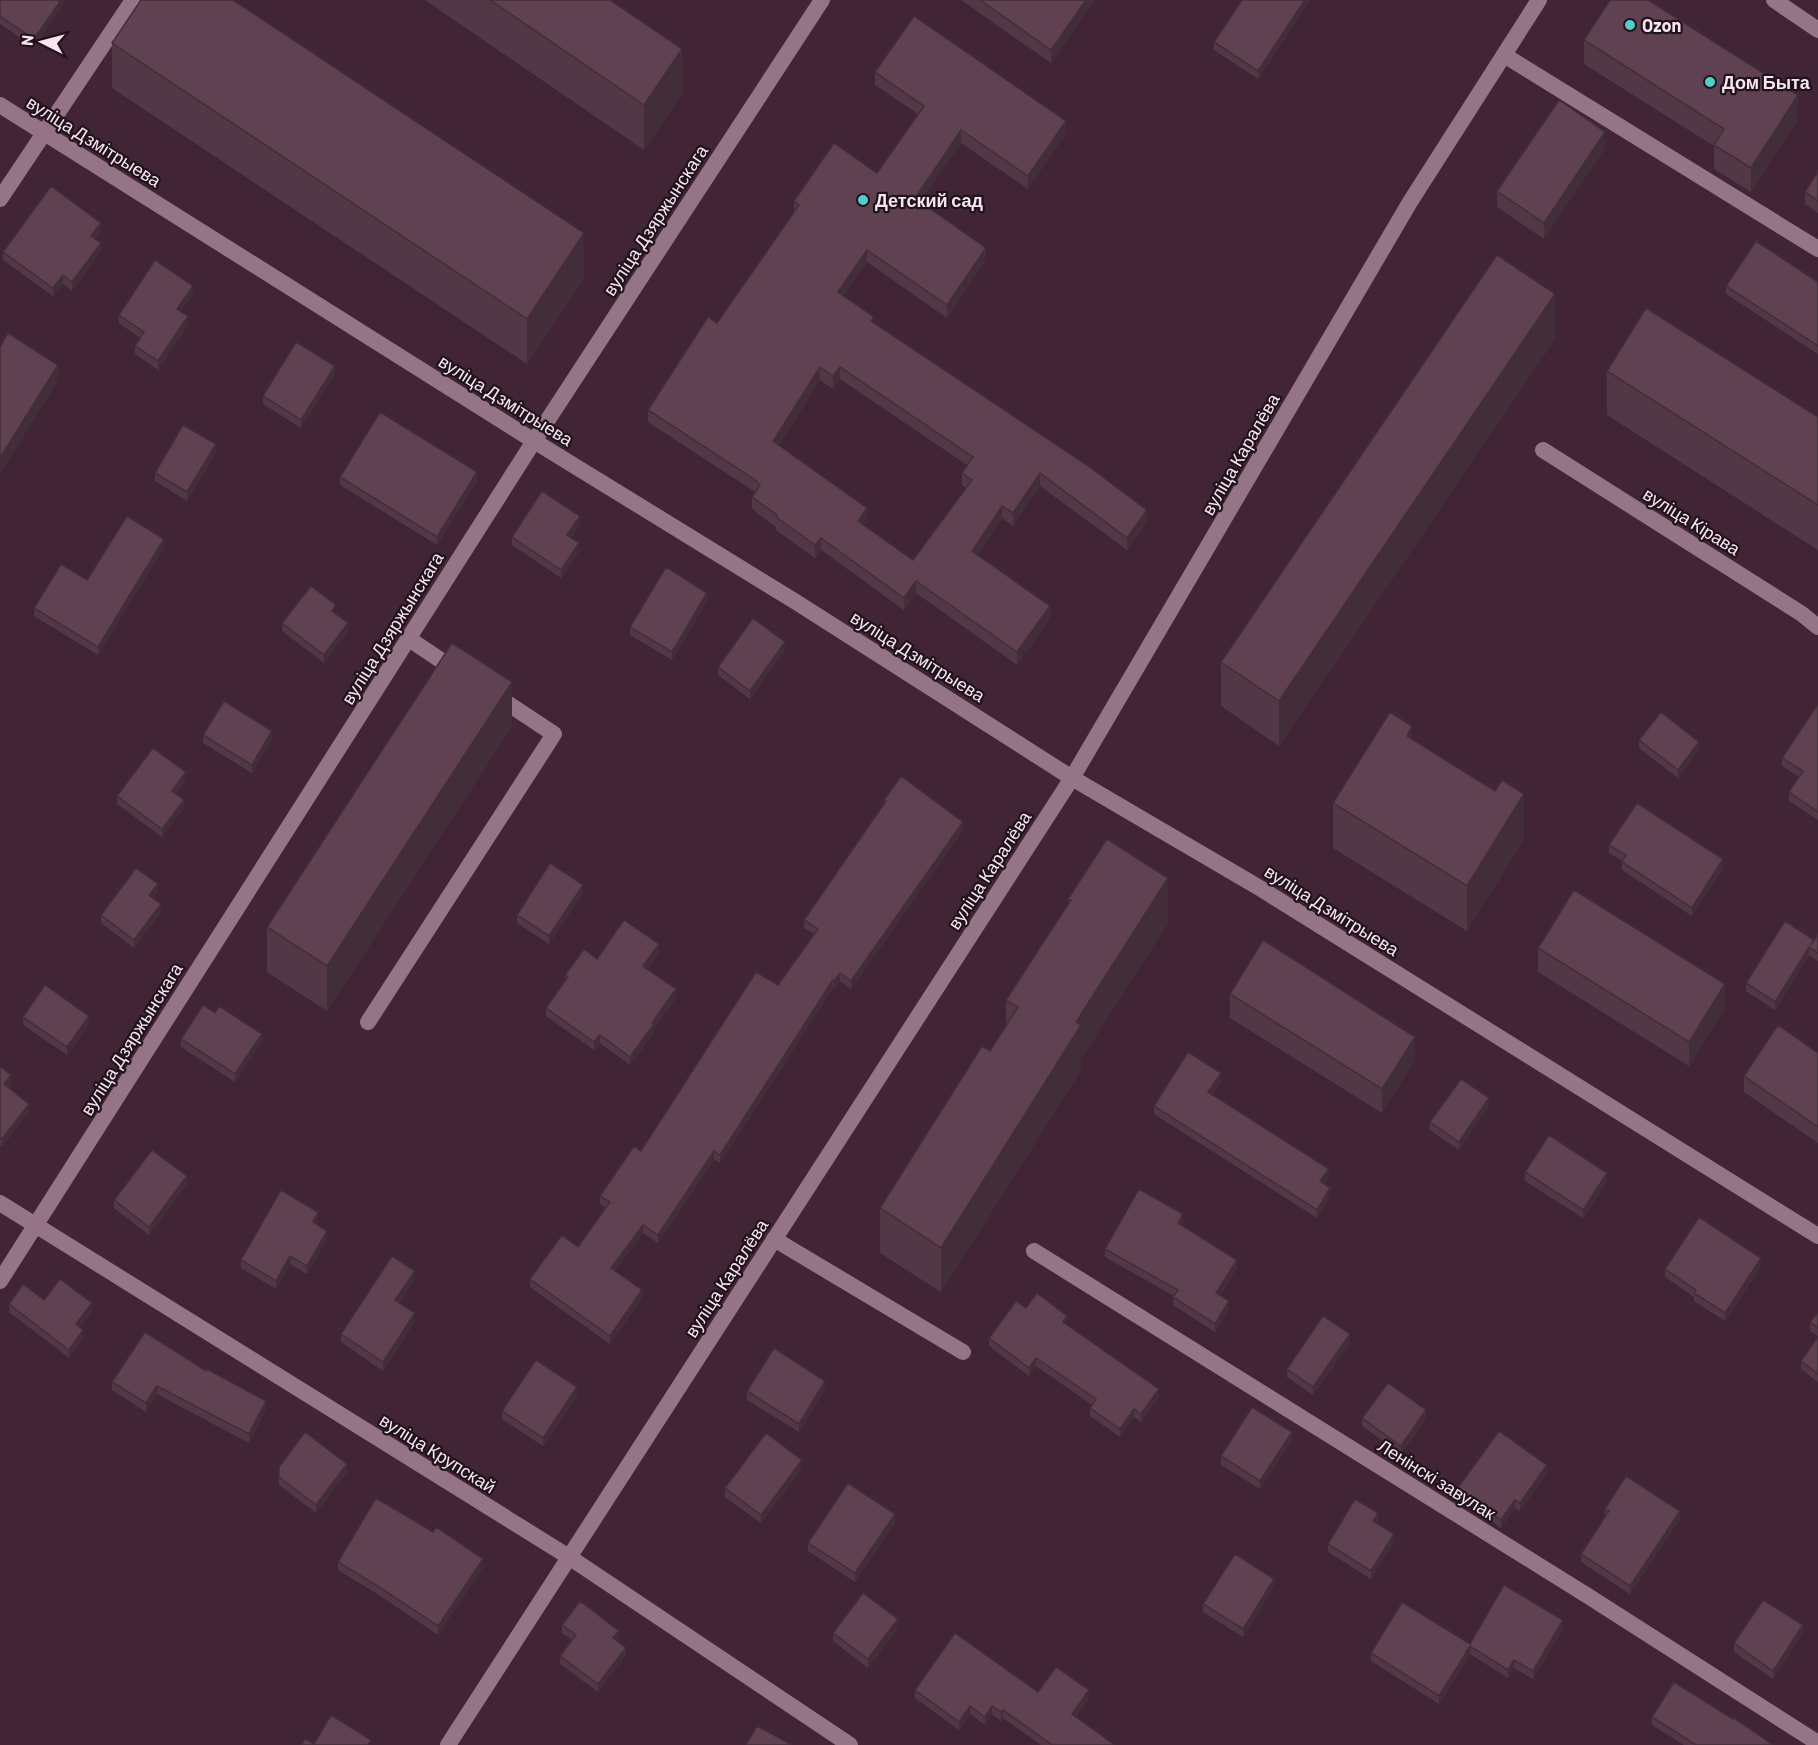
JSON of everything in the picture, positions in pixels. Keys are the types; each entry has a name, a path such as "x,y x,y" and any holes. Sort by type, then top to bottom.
{"street":[{"path":"0,199 133,0"},
{"name":"вуліца Дзяржынскага","path":"0,1281 534,441 822,0"},
{"name":"вуліца Каралёва","path":"448,1745 1072,778 1410,202 1539,0"},
{"path":"1774,0 1818,30"},
{"path":"1504,55 1818,249"},
{"name":"вуліца Дзмітрыева","path":"0,105 534,441 796,602 1072,778 1258,886 1818,1236"},
{"name":"вуліца Кірава","path":"1543,450 1802,614 1818,627"},
{"path":"368,1022 554,734 409,639"},
{"name":"вуліца Крупскай","path":"0,1203 569,1557 850,1745"},
{"path":"774,1239 963,1352"},
{"name":"Ленінскі завулак","path":"1034,1251 1588,1596 1818,1743"}],"building":[{"path":"0,0 61,0 34,39 0,16"},
{"path":"141,0 233,0 584,233 527,319 112,43"},
{"path":"490,0 610,0 682,49 644,105"},
{"path":"980,0 1086,0 1051,50"},
{"path":"1242,0 1305,0 1258,71 1214,42"},
{"path":"1610,0 1648,0 1798,95 1751,168 1714,145 1724,129 1584,40"},
{"path":"914,16 1066,121 1028,176 961,130 915,198 986,248 947,305 867,250 838,292 874,317 871,321 1091,468 1147,510 1127,538 1040,473 1013,513 1002,506 972,551 1050,606 1017,652 916,581 904,598 821,538 815,545 752,497 760,485 757,481 648,410 708,317 717,323 799,205 794,201 834,143 877,173 924,106 875,72","holes":["820,367 833,376 840,367 973,457 962,473 972,480 913,560 858,521 867,508 773,441"]},
{"path":"1559,100 1605,132 1544,223 1497,191"},
{"path":"1818,171 1818,201 1805,192"},
{"path":"51,186 101,223 91,236 101,243 72,282 63,275 53,288 3,252"},
{"path":"1756,241 1818,282 1818,346 1726,286"},
{"path":"1497,255 1555,294 1279,701 1221,662"},
{"path":"155,260 193,286 177,309 188,316 158,361 135,346 144,332 119,315"},
{"path":"1646,308 1818,417 1818,505 1607,371"},
{"path":"8,333 58,365 0,458 0,347"},
{"path":"296,342 335,366 301,420 263,396"},
{"path":"380,412 477,472 437,537 340,477"},
{"path":"183,425 216,444 187,492 155,473"},
{"path":"542,491 580,516 567,535 579,543 561,570 512,537"},
{"path":"127,516 164,539 98,647 34,608 61,564 87,580"},
{"path":"666,567 707,593 672,652 630,627"},
{"path":"311,586 336,605 332,611 348,623 324,655 282,623"},
{"path":"753,618 785,642 750,691 718,667"},
{"path":"452,643 512,682 327,966 267,927"},
{"path":"224,701 272,731 252,765 203,735"},
{"path":"1818,704 1818,812 1789,792 1803,771 1782,758"},
{"path":"1390,712 1412,726 1407,736 1495,791 1502,780 1524,794 1467,886 1333,803"},
{"path":"1661,712 1699,742 1678,770 1639,740"},
{"path":"153,748 186,772 172,791 184,800 162,829 117,796"},
{"path":"901,776 963,822 851,981 840,973 833,980 720,1155 714,1151 658,1235 643,1225 611,1268 642,1290 610,1336 530,1279 562,1235 578,1247 610,1202 600,1196 634,1146 641,1151 756,972 778,985 818,929 804,920"},
{"path":"1637,803 1723,859 1692,908 1622,862 1626,855 1609,845"},
{"path":"1107,839 1168,878 1076,1022 1081,1025 941,1248 880,1208 982,1046 990,1051 1018,1007 1006,1000 1071,900 1068,899"},
{"path":"550,863 583,885 549,936 517,915"},
{"path":"136,868 158,884 149,895 161,904 134,940 101,915"},
{"path":"1574,890 1725,984 1689,1042 1538,948"},
{"path":"624,920 659,944 643,966 676,989 630,1057 600,1035 594,1042 546,1008 568,977 565,975 584,949 597,959"},
{"path":"1785,921 1814,940 1811,945 1818,934 1818,953 1809,947 1775,1002 1746,983"},
{"path":"1263,940 1415,1037 1382,1089 1230,994"},
{"path":"45,985 89,1016 67,1047 23,1017"},
{"path":"203,1005 215,1013 219,1006 262,1034 235,1074 181,1039"},
{"path":"1778,1025 1818,1053 1818,1127 1744,1076"},
{"path":"1188,1052 1221,1073 1208,1092 1329,1169 1320,1181 1330,1188 1317,1210 1154,1106"},
{"path":"0,1066 11,1075 4,1084 29,1104 2,1139 0,1137"},
{"path":"1461,1079 1489,1098 1459,1142 1430,1122"},
{"path":"1549,1135 1607,1173 1583,1210 1525,1172"},
{"path":"152,1150 187,1176 149,1227 114,1200"},
{"path":"1139,1189 1183,1214 1178,1223 1237,1260 1216,1293 1229,1301 1215,1324 1173,1297 1178,1290 1105,1249"},
{"path":"281,1190 318,1212 313,1222 327,1231 307,1266 290,1256 276,1281 241,1260"},
{"path":"1699,1217 1761,1258 1725,1313 1694,1293 1696,1290 1665,1269"},
{"path":"392,1256 415,1271 395,1300 415,1313 383,1362 341,1334"},
{"path":"60,1279 92,1303 76,1324 83,1330 69,1350 9,1304 23,1284 44,1300"},
{"path":"1037,1293 1067,1316 1063,1322 1159,1389 1141,1414 1134,1409 1120,1429 1090,1408 1096,1399 1036,1358 1029,1368 989,1338 1016,1301 1026,1308"},
{"path":"1818,1312 1818,1328 1810,1322"},
{"path":"1323,1316 1350,1334 1313,1387 1287,1369"},
{"path":"145,1332 206,1371 207,1369 266,1401 249,1434 157,1386 146,1403 112,1382"},
{"path":"1818,1337 1818,1374 1801,1361"},
{"path":"774,1348 825,1381 799,1424 747,1391"},
{"path":"536,1360 577,1387 543,1438 502,1411"},
{"path":"1388,1383 1426,1410 1401,1446 1362,1418"},
{"path":"1252,1407 1292,1432 1260,1481 1221,1456"},
{"path":"1499,1431 1547,1465 1520,1503 1515,1500 1501,1520 1457,1489"},
{"path":"305,1432 347,1464 316,1505 279,1477 279,1467"},
{"path":"766,1433 802,1460 761,1515 725,1488"},
{"path":"1626,1476 1680,1511 1630,1586 1581,1554 1609,1511 1605,1509"},
{"path":"848,1483 895,1514 855,1573 808,1543"},
{"path":"376,1498 433,1532 436,1527 483,1559 438,1626 338,1562"},
{"path":"1355,1499 1378,1513 1373,1521 1394,1534 1371,1571 1328,1544"},
{"path":"1235,1554 1274,1579 1243,1629 1203,1604"},
{"path":"1504,1585 1563,1620 1533,1671 1514,1660 1508,1670 1470,1646 1439,1696 1371,1653 1402,1602 1470,1644"},
{"path":"863,1593 898,1619 868,1659 833,1633"},
{"path":"1763,1600 1803,1625 1773,1671 1734,1643"},
{"path":"580,1601 619,1631 613,1638 626,1648 598,1684 560,1656 576,1635 562,1625"},
{"path":"955,1633 1038,1692 1056,1667 1089,1690 1072,1714 1115,1745 1052,1745 1003,1710 1001,1712 992,1706 985,1717 970,1706 959,1722 915,1690"},
{"path":"1674,1682 1734,1718 1773,1745 1696,1745 1652,1717"},
{"path":"331,1715 371,1740 368,1745 301,1745 305,1739 314,1744"},
{"path":"757,1726 792,1745 746,1745"}],"place":[{"name":"Ozon","path":"1630,25"},
{"name":"Дом Быта","path":"1710,82"},
{"name":"Детский сад","path":"863,200"}]}
